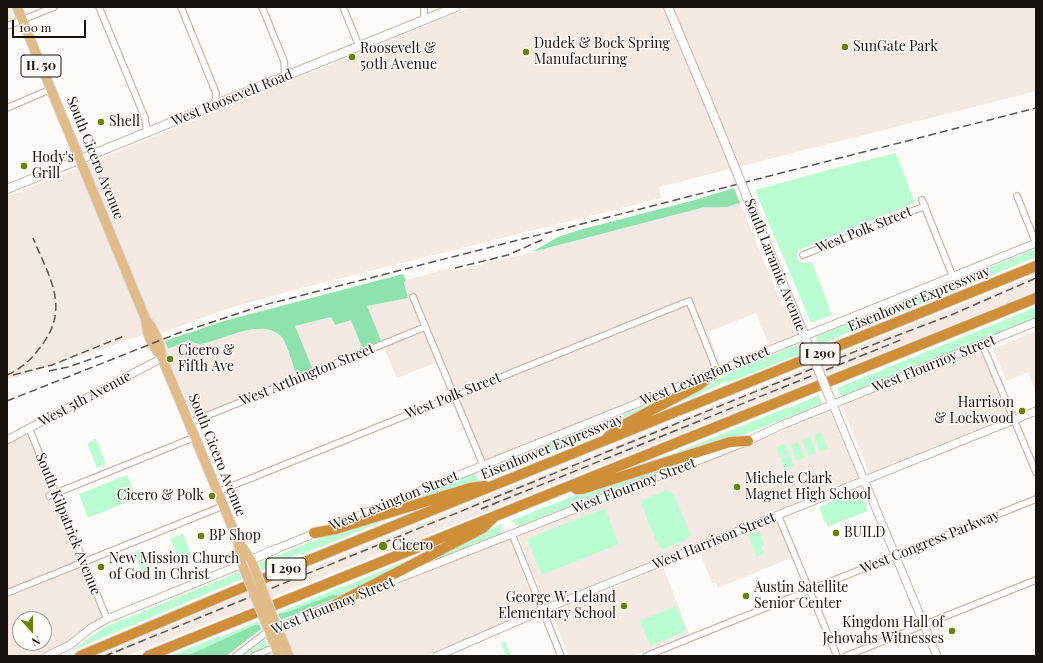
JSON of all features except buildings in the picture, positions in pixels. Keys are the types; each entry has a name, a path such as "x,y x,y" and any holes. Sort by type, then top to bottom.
{"highway":[{"name":"Eisenhower Expressway","path":"80,656 217,597 495,486 1036,266"},
{"name":"I 290","path":"148,656 1036,298"},
{"path":"604,441 618,428 699,385 717,371"},
{"path":"558,491 582,489 730,442 748,441"},
{"path":"314,533 336,529 470,488 495,486"},
{"path":"336,604 483,528 495,516"}],"main road":[{"name":"South Cicero Avenue","path":"17,7 146,320 146,329 153,346 162,358 238,541 251,560 280,649 289,656"},
{"name":"West Roosevelt Road","path":"7,189 456,7"},
{"name":"South Laramie Avenue","path":"668,7 833,405"},
{"name":"South Cicero Avenue","path":"238,541 242,564 268,616"},
{"name":"West Lexington Street","path":"251,560 276,549"}],"street":[{"path":"7,26 54,7"},
{"path":"99,7 145,118 147,133"},
{"path":"181,7 216,93 216,105"},
{"path":"262,7 284,62 285,76"},
{"path":"343,7 359,46"},
{"path":"424,7 424,20"},
{"path":"7,108 51,90"},
{"path":"1017,196 1036,243"},
{"name":"West Polk Street","path":"803,255 923,203 953,276"},
{"name":"West Lexington Street","path":"276,549 1036,243"},
{"path":"413,297 483,465"},
{"name":"West Polk Street","path":"217,492 689,301 717,371"},
{"name":"West Flournoy Street","path":"236,656 263,635 273,630 748,441 1036,322"},
{"name":"West Arthington Street","path":"189,423 426,327"},
{"path":"982,344 1036,472"},
{"name":"West 5th Avenue","path":"7,440 162,358"},
{"name":"South Laramie Avenue","path":"833,405 937,656"},
{"name":"West Harrison Street","path":"437,656 543,611 1036,411"},
{"name":"South Kilpatrick Avenue","path":"29,428 107,619"},
{"path":"49,496 195,437"},
{"name":"West Congress Parkway","path":"646,656 1036,499"},
{"path":"7,594 223,506"},
{"path":"778,515 837,656"},
{"path":"512,534 561,656"},
{"name":"West Lexington Street","path":"47,656 70,645 91,628 107,619 251,560"},
{"path":"846,656 1036,580"},
{"name":"West Flournoy Street","path":"254,656 280,649"}],"shaded area":[{"path":"7,7 9,7 14,19 7,22"},
{"path":"472,7 1036,7 1036,91 659,187 661,198 289,291 223,310 162,333 160,329 7,380 7,197"},
{"path":"740,203 782,305 784,304 796,334 769,346 756,313 708,332 721,366 485,461 443,360 397,378 366,306 408,298 404,283 406,280 452,268 453,271 526,254 705,207 727,207"},
{"path":"1036,275 1036,290 1022,297 514,500 498,508 274,596 272,599 252,607 126,656 99,656 267,584 301,572 492,495 492,493 543,475"},
{"path":"331,317 351,319 363,350 313,370 295,326"},
{"path":"262,328 274,331 282,336 297,376 194,418 161,343 165,341 168,349 189,340 199,344 249,330"},
{"path":"1036,331 1036,392 1028,372 1007,381 993,349"},
{"path":"972,352 983,355 1008,417 869,473 842,406"},
{"name":"Michele Clark Magnet High School","path":"830,412 858,477 545,604 518,535 616,498"},
{"path":"28,434 80,561 7,591 7,445"},
{"path":"777,519 793,557 718,588 716,582 712,583 700,552 761,528 762,525"},
{"path":"509,539 537,609 426,656 292,656 282,631"},
{"name":"George W. Leland Elementary School","path":"663,567 689,633 632,656 569,656 552,614"},
{"path":"80,568 84,569 103,618 72,640 55,650 41,656 7,656 7,598"}],"green space":[{"path":"896,153 915,203 799,250 797,253 800,262 812,262 832,315 811,323 755,190"},
{"path":"734,188 740,203 727,207 705,207 532,252 558,237 579,230 695,200"},
{"path":"1036,249 1036,257 854,332 853,330 819,346 816,340 817,336"},
{"path":"403,274 406,280 404,283 408,298 367,306 382,343 363,350 351,320 335,325 331,317 295,326 313,370 297,376 283,339 273,331 252,329 200,344 189,340 168,349 165,341 224,321"},
{"path":"1036,307 1036,318 840,396 837,388"},
{"path":"797,345 802,354 727,383 726,381 698,395 649,414 748,364"},
{"path":"681,391 622,423 548,452 547,451 493,475 496,471 493,467"},
{"path":"819,395 822,404 751,432 653,462 788,407 789,408"},
{"path":"821,432 828,449 820,452 814,435"},
{"path":"810,437 816,453 809,456 802,440"},
{"path":"96,439 106,464 97,468 87,443"},
{"path":"798,442 805,458 797,461 791,445"},
{"path":"785,444 789,454 780,458 776,447"},
{"path":"714,450 517,527 514,522 510,521 599,486"},
{"path":"790,455 794,466 785,469 781,459"},
{"path":"475,473 477,479 482,480 362,518"},
{"path":"127,475 137,498 88,518 79,494"},
{"path":"667,490 673,493 690,535 686,540 663,549 659,547 642,506 642,502 645,499"},
{"path":"859,490 868,511 827,527 827,523 824,521 819,507"},
{"path":"605,508 619,544 542,575 527,539"},
{"path":"411,510 301,555 300,553 261,571 259,563 325,536"},
{"path":"503,523 501,528 502,533 392,578"},
{"path":"759,531 764,545 761,546 764,554 757,557 748,535"},
{"path":"183,533 192,557 180,562 170,539"},
{"path":"142,549 151,573 143,576 134,552"},
{"path":"425,553 347,594 281,620 278,613"},
{"path":"239,572 242,579 69,652 105,627"},
{"path":"332,595 340,596 281,620 278,614 291,611"},
{"path":"676,606 686,631 650,646 640,621"},
{"path":"258,621 261,629 226,656 170,656 219,636 221,637"},
{"path":"255,625 260,625 261,629 226,656 187,656"},
{"path":"265,639 268,647 246,656 246,654"},
{"path":"505,641 511,656 506,656 501,643"}],"railway":[{"path":"7,401 176,334 264,305 1036,108"},
{"path":"7,375 32,358 48,335 54,321 56,308 55,294 46,267 33,238"},
{"path":"455,268 508,255 546,238"},
{"path":"105,656 732,401 951,315 1036,278"},
{"path":"13,375 52,365 124,336"},
{"path":"481,509 903,339"},
{"path":"49,371 68,367 106,354"}],"place":[{"name":"SunGate Park","path":"845,47"},
{"name":"Dudek & Bock Spring Manufacturing","path":"526,52"},
{"name":"Roosevelt & 50th Avenue","path":"352,57"},
{"name":"Shell","path":"101,122"},
{"name":"Hody's Grill","path":"24,166"},
{"name":"Cicero & Fifth Ave","path":"170,359"},
{"name":"Harrison & Lockwood","path":"1022,411"},
{"name":"Michele Clark Magnet High School","path":"737,487"},
{"name":"Cicero & Polk","path":"212,496"},
{"name":"BUILD","path":"836,533"},
{"name":"BP Shop","path":"201,536"},
{"name":"Cicero","path":"383,546"},
{"name":"New Mission Church of God in Christ","path":"101,567"},
{"name":"Austin Satellite Senior Center","path":"746,596"},
{"name":"George W. Leland Elementary School","path":"624,606"},
{"name":"Kingdom Hall of Jehovahs Witnesses","path":"952,631"}]}
